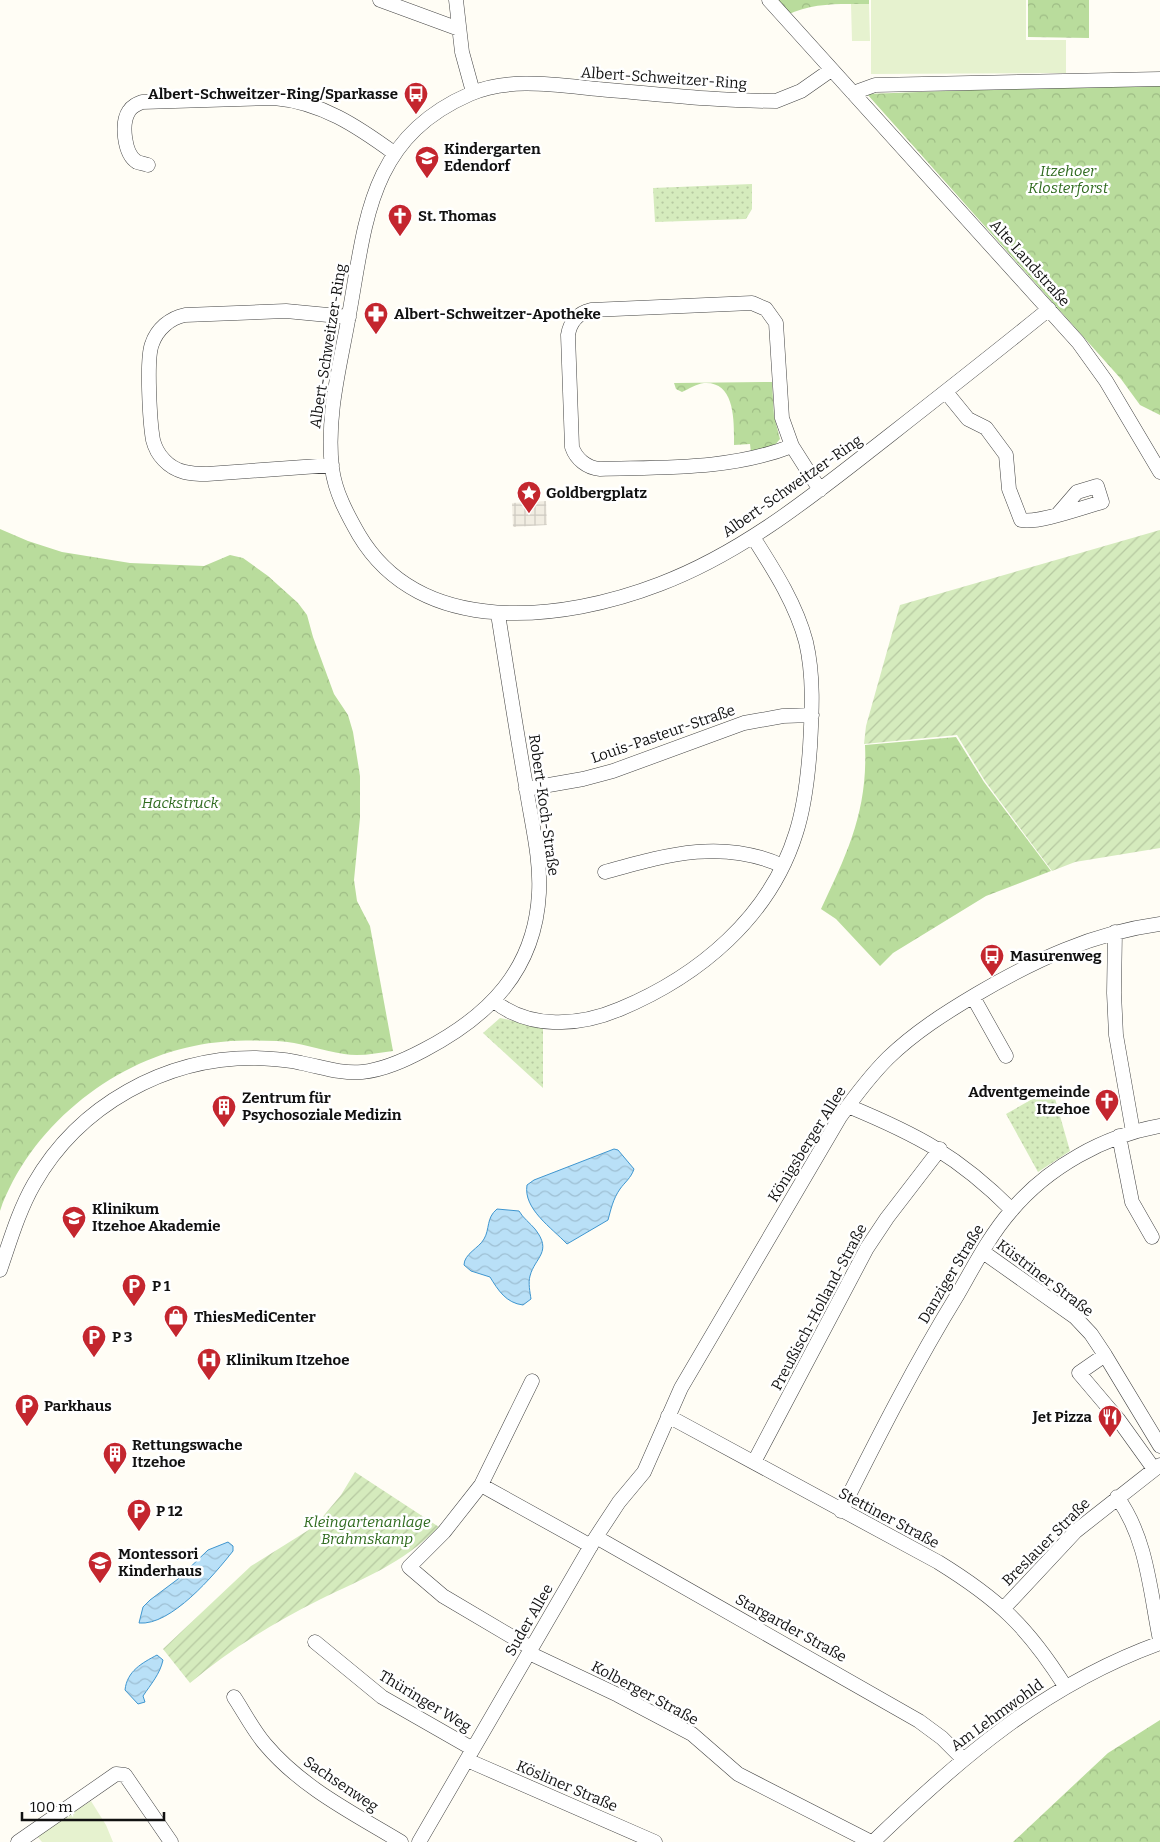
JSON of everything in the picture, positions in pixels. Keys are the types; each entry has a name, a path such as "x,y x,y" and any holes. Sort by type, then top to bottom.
{"street":[{"path":"380,0 459,29"},
{"path":"456,0 464,62 473,92"},
{"name":"Alte Landstraße","path":"768,0 1078,342 1106,381 1160,472"},
{"name":"Albert-Schweitzer-Ring","path":"831,70 801,91 776,101 548,85 505,86 473,92 425,120 394,153 378,184 365,223 332,414 332,464 339,496 352,523 368,549 387,568 411,586 437,599 464,608 498,614 538,612 614,599 668,581 753,538 820,490 1049,309"},
{"path":"853,93 875,85 1160,79"},
{"path":"148,165 137,162 130,154 126,145 128,113 131,108 142,102 274,98 296,100 322,108 344,119 394,153"},
{"path":"792,446 754,459 728,463 600,470 584,464 576,456 572,447 568,338 571,323 582,313 591,310 752,304 761,306 771,314 776,325 781,410 792,446 820,490"},
{"path":"332,464 207,474 187,473 174,468 161,457 153,440 150,351 159,330 171,320 185,315 286,311 348,317"},
{"path":"946,392 968,419 986,428 1006,455 1009,489 1021,520 1031,521 1058,514"},
{"path":"494,1002 519,1016 552,1022 572,1022 598,1017 629,1006 688,973 725,944 755,911 783,866 793,843 806,788 812,715 810,666 801,627 780,579 753,538"},
{"name":"Robert-Koch-Straße","path":"0,1270 21,1211 40,1174 59,1148 84,1122 116,1098 136,1086 180,1068 204,1063 236,1060 277,1059 340,1072 363,1072 387,1067 405,1060 444,1039 468,1024 494,1002 519,966 530,940 538,908 538,863 498,614"},
{"name":"Louis-Pasteur-Straße","path":"526,789 583,779 613,771 744,723 783,716 812,715"},
{"path":"605,872 662,856 700,851 736,853 783,866"},
{"name":"Königsberger Allee","path":"668,1416 686,1380 848,1106 867,1080 895,1052 927,1024 1040,959 1081,942 1116,932 1160,924"},
{"path":"1116,932 1114,993 1116,1036 1133,1132"},
{"path":"973,996 1006,1056"},
{"path":"848,1106 901,1128 940,1149 973,1173 1012,1210"},
{"name":"Danziger Straße","path":"841,1511 913,1368 983,1252 1012,1210 1040,1184 1072,1161 1119,1136 1160,1126"},
{"path":"1119,1136 1132,1202 1152,1237"},
{"name":"Preußisch-Holland-Straße","path":"754,1462 867,1248 887,1218 940,1149"},
{"name":"Küstriner Straße","path":"983,1252 1075,1317 1091,1334 1160,1446"},
{"path":"1105,1355 1079,1373 1157,1467"},
{"path":"482,1485 532,1382"},
{"name":"Stettiner Straße","path":"668,1416 938,1562 979,1589 1004,1608 1030,1637 1065,1686"},
{"name":"Suder Allee","path":"419,1842 593,1542 619,1502 644,1472 659,1442 668,1416"},
{"name":"Breslauer Straße","path":"1004,1608 1076,1531 1157,1467"},
{"name":"Stargarder Straße","path":"482,1485 593,1542 919,1721 942,1738 963,1759"},
{"name":"Kolberger Straße","path":"482,1485 449,1527 409,1566 443,1596 530,1651 692,1734 738,1774 872,1842"},
{"path":"1117,1497 1130,1518 1140,1540 1160,1642"},
{"name":"Thüringer Weg","path":"315,1642 382,1697 470,1755"},
{"name":"Am Lehmwohld","path":"872,1842 963,1759 1023,1713 1065,1686 1108,1664 1160,1642"},
{"name":"Sachsenweg","path":"234,1697 265,1744 290,1770 333,1802 401,1842"},
{"name":"Kösliner Straße","path":"470,1755 655,1842"},
{"path":"18,1842 32,1830 121,1773 125,1775 171,1842"}],"green space":[{"path":"776,0 869,0 869,4 817,6 787,15"},
{"path":"871,0 1026,0 1026,40 1066,40 1066,73 871,74"},
{"path":"1028,0 1089,0 1089,38 1028,37"},
{"path":"851,4 869,4 870,41 852,41"},
{"name":"Itzehoer Klosterforst","path":"1160,83 1160,415 1140,405 1121,379 867,94"},
{"path":"752,184 752,209 746,219 655,222 653,188"},
{"path":"772,382 774,416 780,439 774,446 751,453 750,444 734,445 731,405 728,396 722,389 714,384 704,383 695,385 682,392 676,389 674,383"},
{"name":"Hackstruck","path":"0,529 28,541 62,552 130,563 204,566 230,555 243,558 268,576 298,603 307,615 334,694 348,715 353,732 360,776 360,818 354,880 357,901 370,926 393,1051 350,1055 286,1042 225,1042 194,1046 162,1055 132,1067 103,1084 76,1104 52,1127 31,1153 13,1181 0,1211"},
{"path":"1160,530 1160,848 1075,862 1052,871 985,781 957,735 864,744 866,726 900,605"},
{"path":"956,737 984,782 1051,871 986,896 893,953 880,966 836,919 821,909 848,849 860,810 865,768 865,745"},
{"path":"500,1018 543,1027 543,1088 483,1033"},
{"path":"1052,1088 1070,1151 1038,1172 1006,1114"},
{"name":"Kleingartenanlage Brahmskamp","path":"355,1472 439,1527 425,1540 396,1561 268,1628 220,1659 190,1683 163,1649 251,1566 315,1526 341,1495"},
{"path":"1160,1720 1160,1842 1013,1842 1108,1753"},
{"path":"91,1801 106,1825 113,1842 42,1842 36,1835"}],"shaded area":[{"name":"Goldbergplatz","path":"546,501 547,525 513,527 512,503"}],"water":[{"path":"614,1149 618,1150 634,1169 633,1172 620,1189 612,1204 608,1220 567,1244 534,1210 529,1202 527,1185 534,1180"},
{"path":"497,1209 519,1211 535,1229 543,1243 543,1249 532,1269 529,1279 531,1299 523,1305 507,1299 490,1277 471,1271 464,1265 469,1254 484,1239 491,1216"},
{"path":"228,1542 233,1546 233,1551 215,1573 191,1597 165,1616 151,1622 139,1623 143,1607 150,1600 178,1579 208,1550"},
{"path":"157,1655 163,1660 162,1665 143,1696 145,1702 138,1704 125,1690 126,1683 136,1668"}],"place":[{"name":"Albert-Schweitzer-Ring/Sparkasse","path":"416,115"},
{"name":"Kindergarten Edendorf","path":"427,179"},
{"name":"St. Thomas","path":"400,237"},
{"name":"Albert-Schweitzer-Apotheke","path":"376,335"},
{"name":"Goldbergplatz","path":"529,514"},
{"name":"Masurenweg","path":"992,977"},
{"name":"Adventgemeinde Itzehoe","path":"1107,1122"},
{"name":"Zentrum für Psychosoziale Medizin","path":"224,1128"},
{"name":"Klinikum Itzehoe Akademie","path":"74,1239"},
{"name":"P 1","path":"134,1307"},
{"name":"ThiesMediCenter","path":"176,1338"},
{"name":"P 3","path":"94,1358"},
{"name":"Klinikum Itzehoe","path":"209,1381"},
{"name":"Parkhaus","path":"27,1427"},
{"name":"Jet Pizza","path":"1110,1438"},
{"name":"Rettungswache Itzehoe","path":"115,1475"},
{"name":"P 12","path":"139,1532"},
{"name":"Montessori Kinderhaus","path":"100,1584"}]}
